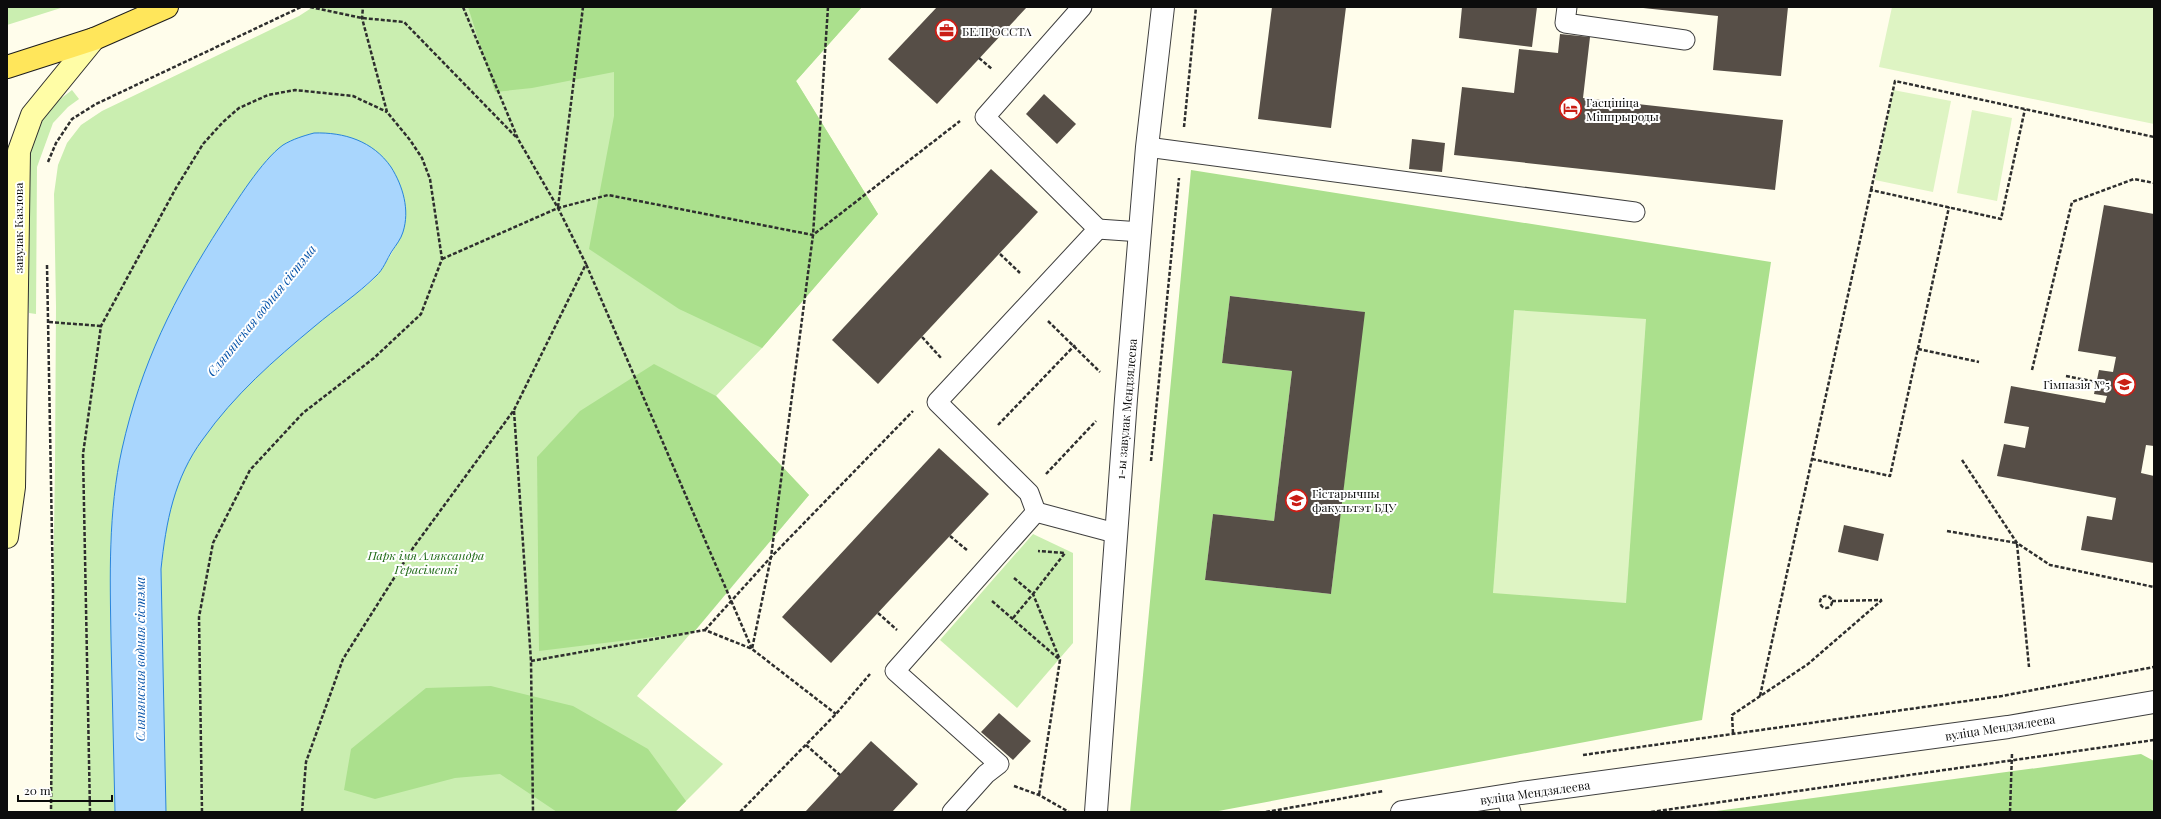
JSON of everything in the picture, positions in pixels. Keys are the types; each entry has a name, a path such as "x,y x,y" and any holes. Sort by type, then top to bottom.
{"main road":[{"path":"7,67 94,39 168,7"},
{"name":"завулак Казлова","path":"7,537 14,487 19,151 32,115 94,39"}],"street":[{"name":"1-ы завулак Мендзялеева","path":"1096,812 1115,533 1126,399 1147,147 1163,7"},
{"name":"вуліца Мендзялеева","path":"1402,812 1508,804 1669,773 2008,727 2154,702"}],"lane":[{"path":"1082,7 985,117 1098,229 1141,232"},
{"path":"1568,7 1565,24 1685,40"},
{"path":"1147,147 1635,212"},
{"path":"1036,512 1029,493 937,402 1030,304 1098,229"},
{"path":"1036,512 1115,533"},
{"path":"952,812 986,774 999,764 895,671 1036,512"}],"path":[{"path":"48,163 56,143 72,119 96,104 301,7"},
{"path":"310,7 362,18 404,22 518,139"},
{"path":"202,812 199,617 213,543 250,470 303,413 374,358 421,314 442,259 430,179 422,158 410,140 387,112 362,18 363,7"},
{"path":"463,7 518,139 558,208 586,264 752,649"},
{"path":"558,208 583,7"},
{"path":"752,649 771,557 813,235 828,7"},
{"path":"1151,462 1196,7"},
{"path":"979,58 993,71"},
{"path":"1760,696 1895,81 2154,137"},
{"path":"90,812 82,454 102,326 176,188 203,144 223,122 240,108 268,95 295,90 353,96 387,112"},
{"path":"1871,190 2001,219 2025,109"},
{"path":"442,259 558,208 608,195 813,235 959,121 965,126"},
{"path":"2032,370 2072,202 2134,179 2154,183"},
{"path":"1812,459 1890,476 1949,207"},
{"path":"1000,254 1022,274"},
{"path":"47,261 53,592 51,812"},
{"path":"302,812 306,762 343,659 413,548 514,410 586,264"},
{"path":"1030,304 1075,345 1126,399"},
{"path":"48,322 102,326"},
{"path":"922,337 947,364"},
{"path":"979,444 1075,345"},
{"path":"1918,349 1979,362"},
{"path":"2066,376 2096,382"},
{"path":"705,630 771,557 916,408"},
{"path":"514,410 531,661 533,812"},
{"path":"1962,460 2017,543 2050,565 2154,587"},
{"path":"1947,531 2017,543"},
{"path":"950,536 970,553"},
{"path":"2017,543 2029,667"},
{"path":"1013,618 1065,553 1035,551"},
{"path":"994,560 1033,594 1060,660 1039,795"},
{"path":"973,584 1060,660"},
{"path":"1824,596 1828,596 1832,601 1832,605 1825,608 1820,602 1824,596"},
{"path":"1733,733 1732,715 1808,664 1882,600 1832,601"},
{"path":"878,613 899,632"},
{"path":"531,661 705,630 752,649 836,714"},
{"path":"740,812 836,714 868,676"},
{"path":"1651,812 2154,740"},
{"path":"806,745 840,775"},
{"path":"2010,812 2014,760"}],"green space":[{"path":"7,7 64,7 7,25"},
{"name":"Парк імя Аляксандра Герасіменкі","path":"313,7 862,7 796,81 878,214 762,348 716,396 809,495 637,696 723,764 675,812 166,812 161,569 168,516 179,478 192,454 208,431 245,389 296,342 374,279 388,260 400,237 405,221 406,212 270,158 217,232 171,311 152,353 124,440 113,504 110,563 115,812 50,812 55,465 56,307 54,194 58,165 67,143 81,125 102,111 299,16"},
{"path":"468,7 862,7 796,81 878,214 762,348 679,309 589,249 614,116 614,72 532,88 495,92"},
{"path":"1892,7 2154,7 2154,124 1879,67"},
{"path":"72,90 79,99 68,107 53,123 37,167 36,314 29,313 25,211 29,155 34,133 42,116 52,105"},
{"path":"1893,90 1951,101 1933,192 1875,180"},
{"path":"1972,110 2012,118 1997,201 1957,193"},
{"path":"1191,170 1771,262 1702,720 1213,812 1130,812","holes":["1230,296 1364,312 1331,594 1205,580 1213,514 1274,521 1292,371 1222,363"]},
{"path":"1514,310 1646,319 1626,603 1493,593"},
{"path":"654,364 716,396 809,495 694,632 539,651 537,457 580,411"},
{"path":"1033,534 1073,553 1073,643 1017,708 940,640"},
{"path":"491,686 573,706 648,749 686,801 675,812 557,812 500,774 455,778 375,799 344,790 351,749 426,688"},
{"path":"2141,754 2154,761 2154,812 1709,812"}],"water":[{"name":"Сляпянская водная сістэма","path":"314,133 347,136 367,145 384,158 395,174 402,190 406,215 403,232 400,240 378,274 362,289 285,352 241,393 203,439 185,469 178,485 169,517 161,569 166,812 115,812 110,568 112,520 117,473 130,418 149,360 161,332 188,279 221,225 258,171 275,152 283,145 291,141"}],"building":[{"path":"937,7 1027,7 937,104 888,59"},
{"path":"1272,7 1346,7 1331,128 1258,119"},
{"path":"1462,7 1537,7 1532,47 1459,38"},
{"path":"1634,7 1788,7 1781,76 1713,70 1718,16"},
{"name":"Гасцініца Мінпрыроды","path":"1560,34 1590,37 1583,98 1783,120 1775,190 1454,155 1462,87 1514,93 1519,49 1558,53"},
{"path":"1044,94 1076,124 1057,144 1026,114"},
{"path":"1412,139 1445,143 1442,172 1409,169"},
{"path":"991,169 1038,212 878,384 832,340"},
{"name":"Гімназія №5","path":"2104,205 2154,214 2154,446 2146,445 2141,473 2154,476 2154,563 2081,550 2087,516 2112,520 2116,498 1997,476 2004,444 2025,448 2029,427 2004,423 2011,386 2105,403 2107,396 2094,394 2099,370 2113,372 2116,357 2078,351"},
{"path":"1230,296 1365,312 1331,594 1205,580 1213,514 1274,521 1292,371 1222,363"},
{"path":"939,448 989,494 831,663 782,617"},
{"path":"1844,525 1884,534 1878,561 1838,552"},
{"path":"999,713 1031,741 1013,760 981,732"},
{"path":"871,741 918,784 892,812 805,812"}],"place":[{"name":"БЕЛРОССТА","path":"947,31"},
{"name":"Гасцініца Мінпрыроды","path":"1571,109"},
{"name":"Гімназія №5","path":"2125,384"},
{"name":"Гістарычны факультэт БДУ","path":"1297,500"}]}
